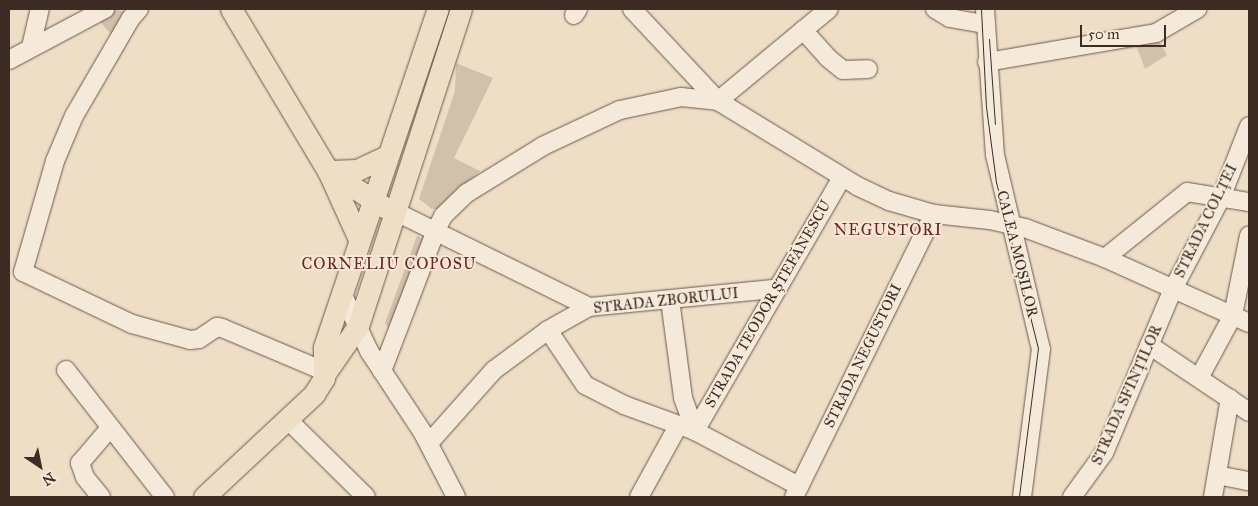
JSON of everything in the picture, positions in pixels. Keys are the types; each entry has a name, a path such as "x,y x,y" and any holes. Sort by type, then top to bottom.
{"main road":[{"path":"231,9 328,170 359,239"},
{"path":"326,372 324,347 438,9"},
{"path":"204,497 314,394 326,372 358,326 460,9"},
{"path":"328,170 357,170 387,156"},
{"path":"328,170 372,201 396,212"}],"street":[{"path":"31,47 40,9"},
{"path":"9,60 105,9"},
{"path":"632,9 718,101 842,177 889,201 934,214 1009,224 1105,258 1249,322"},
{"path":"382,371 436,230 449,209 484,180 596,119 654,100 681,97 718,101 829,9"},
{"path":"935,9 958,20 985,16"},
{"path":"987,62 1156,34 1197,9"},
{"path":"133,12 74,116 55,161 16,275 132,324 190,340 217,327 222,328 326,372"},
{"name":"CALEA MOȘILOR","path":"985,16 994,148 1009,224 1041,349 1022,497"},
{"path":"803,30 836,65 850,71 868,69"},
{"name":"STRADA COLȚEI","path":"1174,289 1221,198 1249,126"},
{"name":"STRADA TEODOR ȘTEFĂNESCU","path":"639,497 686,429 842,177"},
{"path":"1105,258 1187,192 1249,202"},
{"path":"396,212 436,230 589,307"},
{"name":"STRADA NEGUSTORI","path":"796,492 934,214"},
{"path":"1198,378 1233,315 1249,236"},
{"name":"STRADA ZBORULUI","path":"429,443 494,370 548,330 589,307 774,289"},
{"name":"STRADA SFINȚILOR","path":"1072,497 1104,453 1174,289"},
{"path":"342,293 365,344 429,443 456,497"},
{"path":"670,300 686,429"},
{"path":"548,330 585,385 624,406 686,429 796,492"},
{"path":"1149,345 1249,412"},
{"path":"66,370 165,497"},
{"path":"1213,497 1230,398"},
{"path":"287,419 366,497"},
{"path":"101,497 84,477 80,463 110,428"},
{"path":"1217,475 1249,481"}],"shaded area":[{"path":"111,9 126,12 115,39 96,17"},
{"path":"1157,38 1167,55 1145,69 1135,42"},
{"path":"456,63 493,78 454,158 480,171 440,209 432,209 419,199 455,91"},
{"path":"417,236 426,240 391,331 385,323"}],"tram line":[{"path":"981,9 986,107 996,182 1038,348 1019,497"},
{"path":"989,39 995,124"}],"district":[{"name":"NEGUSTORI","path":"888,230"},
{"name":"CORNELIU COPOSU","path":"389,264"}]}
